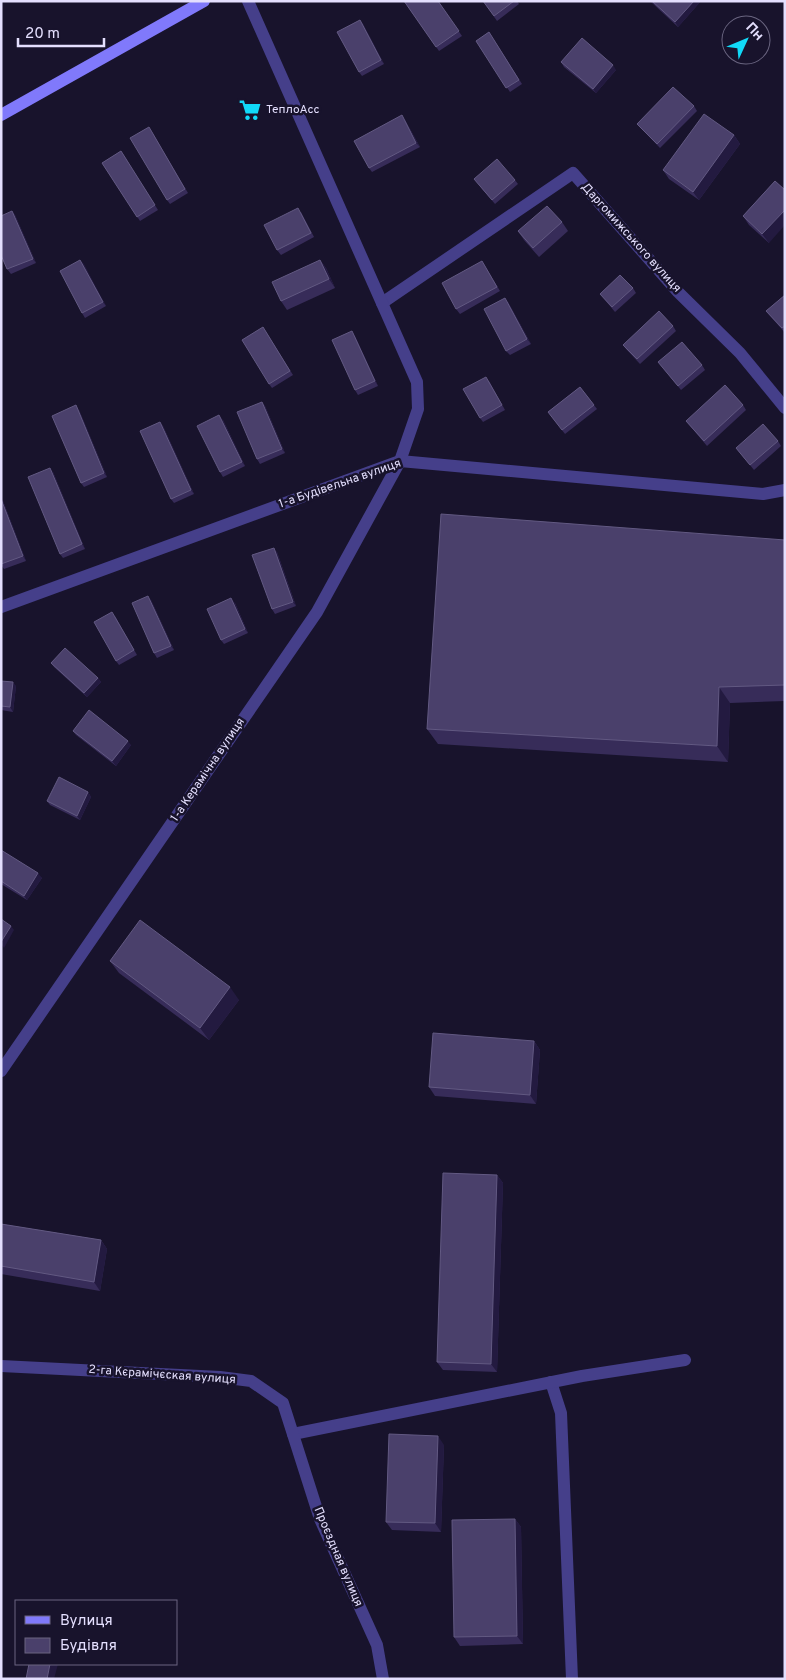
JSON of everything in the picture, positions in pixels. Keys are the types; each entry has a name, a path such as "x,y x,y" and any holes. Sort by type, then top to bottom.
{"street":[{"path":"1,114 204,1"},
{"name":"1-а Керамічна вулиця","path":"1,1071 317,612 400,460 418,409 417,382 248,1"},
{"name":"Даргомижського вулиця","path":"382,303 572,173 678,292 740,354 785,408"},
{"name":"1-а Будівельна вулиця","path":"1,607 400,460 763,494 785,490"},
{"path":"293,1434 551,1382 685,1360"},
{"name":"2-га Кєрамічєская вулиця","path":"1,1366 220,1377 251,1381 283,1403 293,1434"},
{"path":"551,1382 561,1413 572,1679"},
{"name":"Проєздная вулиця","path":"293,1434 320,1519 377,1645 383,1679"}],"building":[{"path":"404,1 438,1 459,31 436,47"},
{"path":"483,1 514,1 494,16"},
{"path":"652,1 694,1 675,22"},
{"path":"360,20 381,60 359,72 337,32"},
{"path":"489,32 519,80 506,88 476,41"},
{"path":"582,38 613,65 593,89 561,62"},
{"path":"673,87 694,106 657,144 637,124"},
{"path":"704,114 734,135 693,192 663,170"},
{"path":"402,115 416,143 369,168 354,141"},
{"path":"149,127 185,189 167,200 130,138"},
{"path":"121,151 155,205 137,217 102,163"},
{"path":"497,159 515,180 492,200 474,179"},
{"path":"775,181 785,190 785,210 762,234 743,216"},
{"path":"547,206 562,222 533,248 518,231"},
{"path":"298,208 311,233 277,250 264,225"},
{"path":"12,211 33,259 7,269 1,255 1,216"},
{"path":"80,260 103,302 82,313 60,271"},
{"path":"320,260 329,279 281,301 272,282"},
{"path":"482,261 497,287 456,309 442,283"},
{"path":"620,275 633,288 612,307 600,294"},
{"path":"785,295 785,326 782,328 766,311"},
{"path":"505,298 527,339 506,351 484,309"},
{"path":"659,311 673,326 637,359 623,345"},
{"path":"263,327 290,371 269,384 242,340"},
{"path":"352,331 375,381 355,390 332,340"},
{"path":"682,342 702,365 678,386 658,362"},
{"path":"486,377 502,405 480,418 463,389"},
{"path":"725,385 743,405 704,441 686,421"},
{"path":"580,387 594,405 562,430 548,412"},
{"path":"262,402 282,449 257,459 237,412"},
{"path":"76,405 104,473 81,483 52,416"},
{"path":"219,415 242,462 220,472 197,426"},
{"path":"160,422 191,490 171,499 140,431"},
{"path":"763,424 778,441 750,465 736,448"},
{"path":"50,468 82,544 60,554 28,477"},
{"path":"1,499 23,556 1,564"},
{"path":"441,514 785,540 785,685 719,687 717,746 427,729"},
{"path":"274,548 293,602 272,609 252,555"},
{"path":"148,596 171,646 154,653 132,603"},
{"path":"231,598 245,629 221,640 207,609"},
{"path":"112,612 134,650 116,661 94,622"},
{"path":"65,648 98,678 84,693 51,663"},
{"path":"1,681 13,682 10,707 1,706"},
{"path":"89,710 128,741 112,761 73,731"},
{"path":"59,777 88,792 77,816 47,801"},
{"path":"1,850 38,873 24,896 1,881"},
{"path":"1,919 11,926 1,942"},
{"path":"140,920 230,987 200,1028 110,961"},
{"path":"433,1033 534,1041 530,1095 429,1087"},
{"path":"443,1173 497,1175 491,1364 437,1362"},
{"path":"1,1224 101,1240 94,1282 1,1266"},
{"path":"389,1434 438,1436 435,1523 386,1522"},
{"path":"515,1519 517,1636 454,1637 452,1520"},
{"path":"29,1665 50,1665 47,1679 26,1679"}],"place":[{"name":"ТеплоАсс","path":"250,110"}]}
